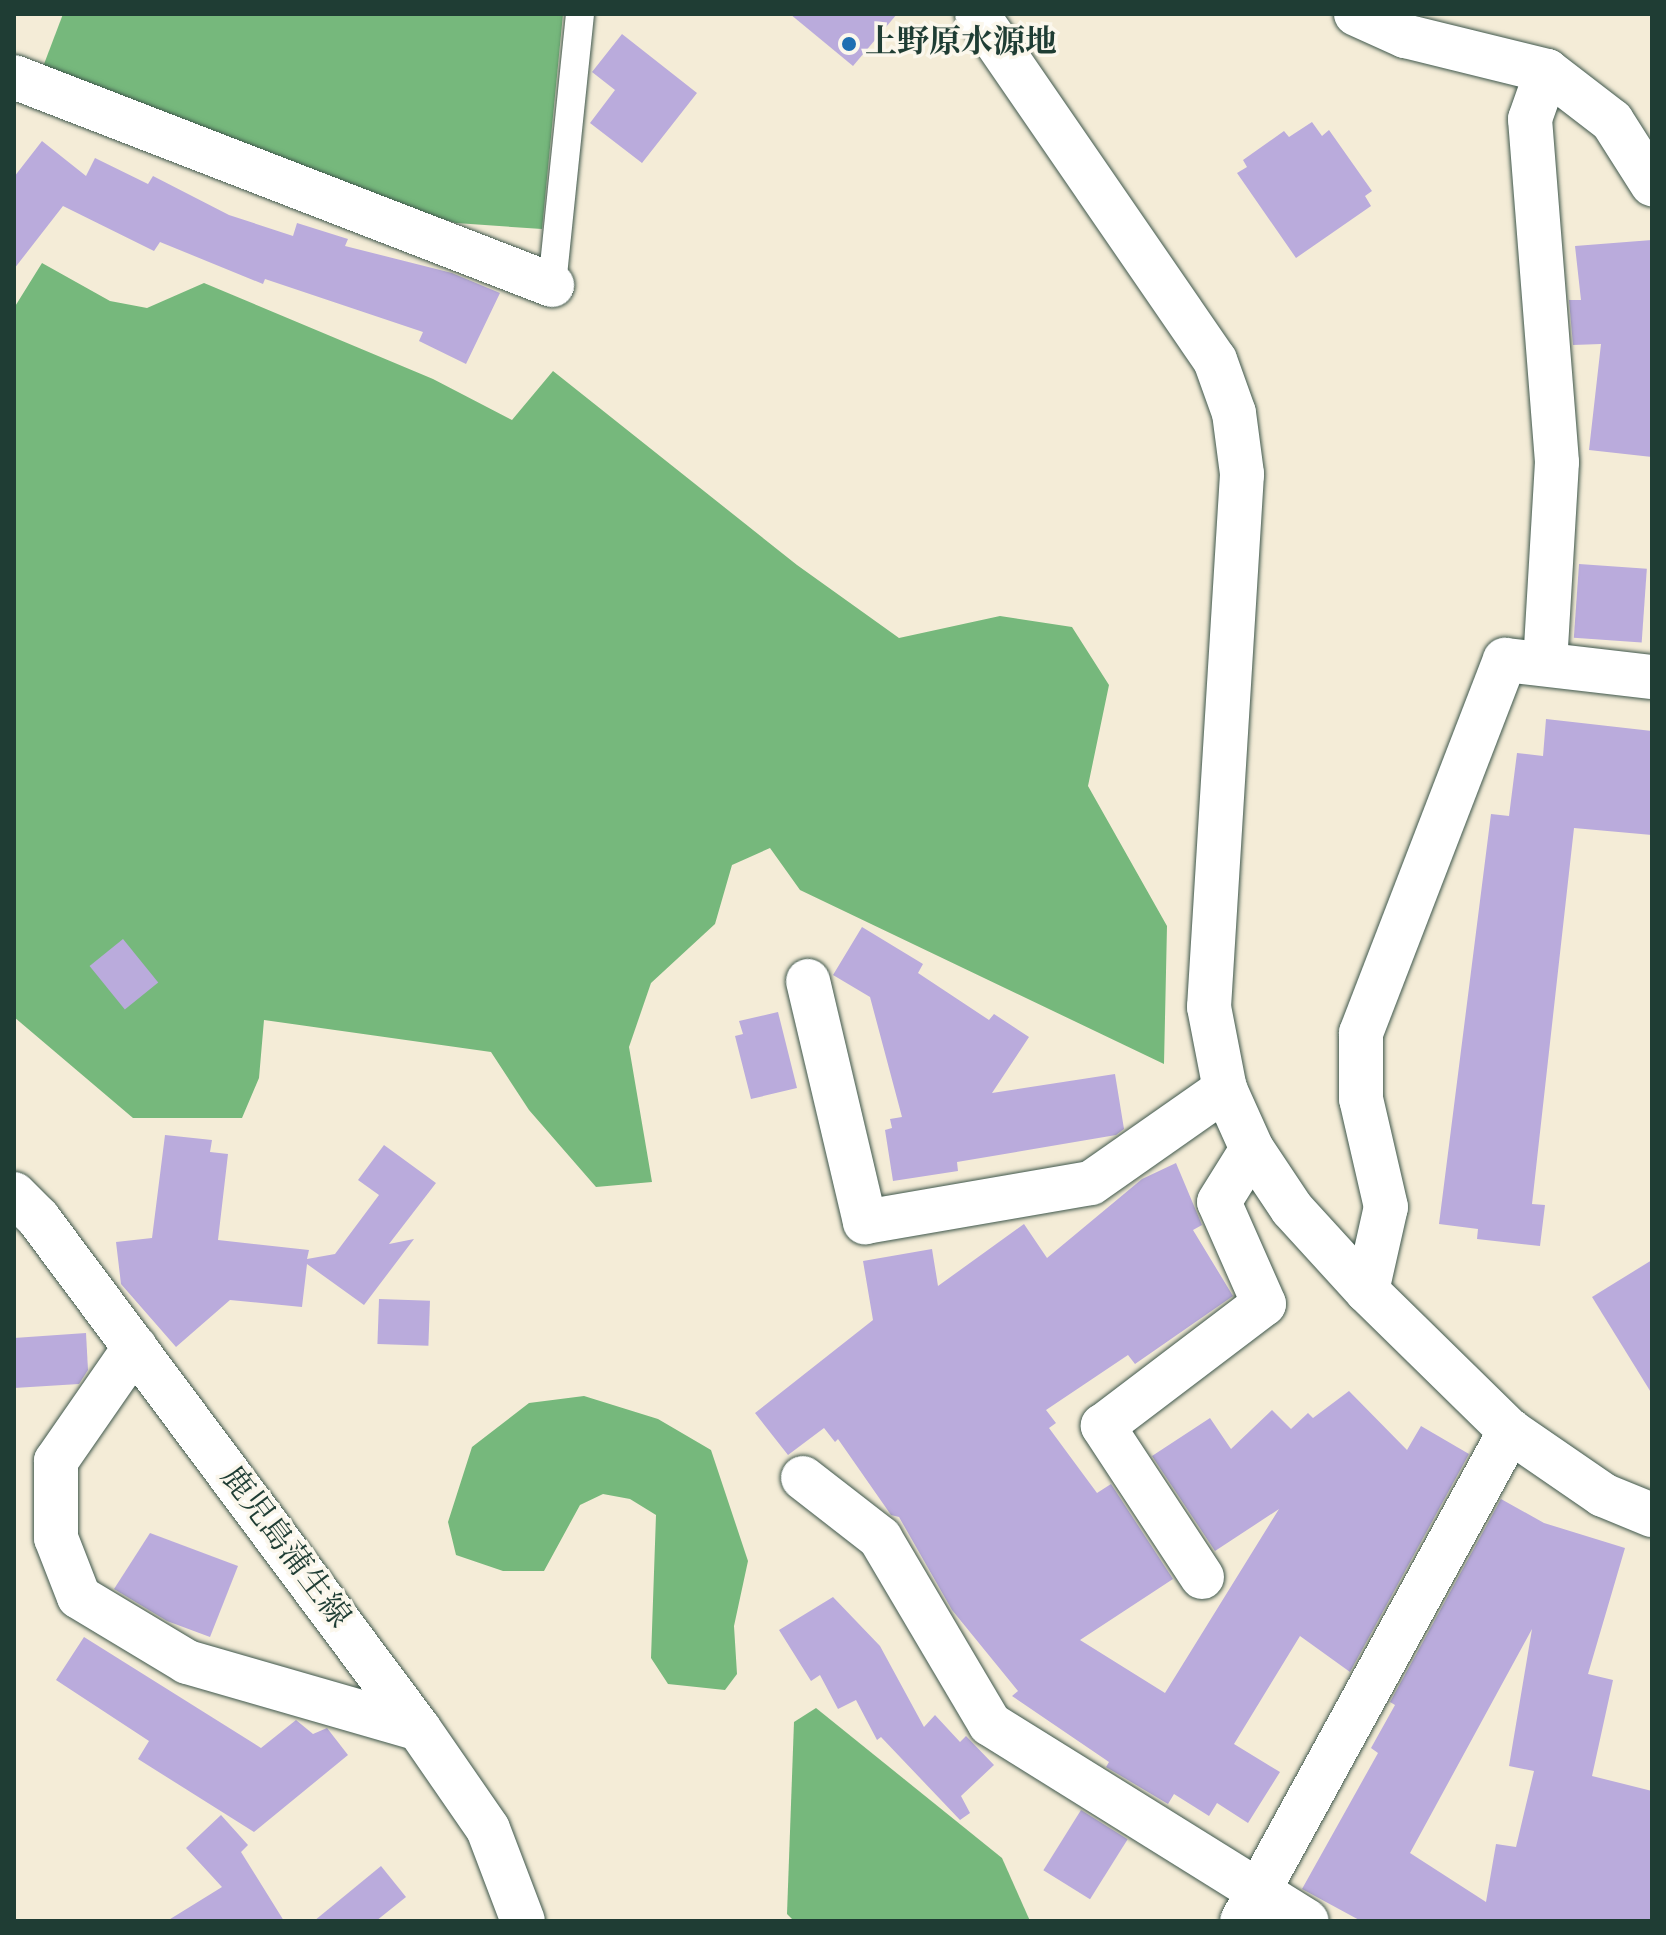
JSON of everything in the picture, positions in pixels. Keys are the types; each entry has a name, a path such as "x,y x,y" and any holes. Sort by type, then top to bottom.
{"street":[{"path":"977,14 1215,360 1234,413 1242,474 1209,1007 1225,1089 1252,1149 1292,1209 1367,1291 1510,1431 1603,1495 1652,1515"},
{"path":"1356,14 1405,36 1547,71 1612,121 1652,184"},
{"path":"1545,664 1557,462 1530,119 1547,71"},
{"path":"14,77 552,285"},
{"path":"1367,1291 1386,1207 1361,1099 1361,1033 1505,660 1652,677"},
{"path":"808,981 865,1222 1091,1183 1225,1089"},
{"path":"1202,1577 1103,1426 1264,1304 1219,1202 1252,1149"},
{"name":"鹿児島蒲生線","path":"14,1194 135,1347 419,1729 488,1829 523,1921"},
{"path":"135,1347 56,1461 56,1538 79,1597 187,1662 419,1729"},
{"path":"1252,1906 1510,1431"},
{"path":"803,1478 880,1538 990,1724 1252,1906 1307,1921"}],"lane":[{"path":"552,285 580,14"}],"green space":[{"path":"63,14 563,14 542,229 456,223 290,174 41,72"},
{"path":"42,263 110,301 147,308 204,283 433,379 512,420 553,371 797,565 899,638 1000,616 1072,627 1109,685 1088,786 1167,926 1164,1064 800,890 770,848 732,865 715,924 651,983 629,1047 652,1182 596,1187 529,1110 491,1052 264,1020 259,1078 242,1118 133,1118 14,1017 14,308"},
{"path":"584,1396 658,1419 711,1450 748,1561 734,1626 737,1674 725,1690 668,1684 651,1658 656,1515 630,1499 603,1494 580,1505 544,1571 503,1571 456,1555 448,1522 472,1447 529,1403"},
{"path":"816,1708 1002,1858 1030,1921 794,1921 787,1914 794,1722"}],"building":[{"name":"上野原水源地","path":"790,14 897,14 853,66"},
{"path":"622,34 697,93 642,163 590,123 615,90 592,72"},
{"path":"1312,122 1322,136 1329,130 1372,191 1365,196 1371,206 1296,258 1237,173 1247,167 1243,160 1284,131 1289,137"},
{"path":"42,141 86,176 95,158 148,184 153,176 229,215 293,236 297,223 348,239 345,246 452,273 500,293 466,364 419,341 423,332 265,279 263,284 160,242 154,251 63,206 14,269 14,177"},
{"path":"1652,240 1652,457 1589,450 1601,344 1573,345 1569,300 1581,300 1575,246"},
{"path":"1579,564 1647,569 1642,643 1574,638"},
{"path":"1546,719 1652,731 1652,835 1574,828 1532,1204 1545,1205 1540,1246 1477,1239 1478,1229 1439,1224 1491,814 1509,816 1517,753 1543,756"},
{"path":"862,927 923,964 918,973 989,1020 994,1014 1029,1037 992,1093 1115,1074 1124,1129 1116,1135 957,1162 958,1171 893,1181 885,1130 892,1128 890,1119 902,1117 870,997 833,975"},
{"path":"123,939 158,983 125,1010 90,966"},
{"path":"778,1012 797,1088 751,1099 735,1036 743,1034 739,1021"},
{"path":"165,1135 212,1140 210,1152 228,1154 218,1240 309,1250 307,1259 335,1254 379,1195 358,1180 384,1145 436,1183 389,1244 414,1239 364,1305 307,1264 302,1307 230,1300 176,1347 121,1284 116,1242 152,1238"},
{"path":"1176,1163 1202,1225 1193,1230 1233,1296 1135,1364 1128,1355 1046,1410 1056,1423 1049,1428 1097,1493 1111,1484 1173,1579 1080,1640 1165,1693 1279,1509 1215,1551 1152,1456 1210,1418 1231,1449 1272,1410 1291,1429 1308,1413 1313,1418 1349,1391 1407,1450 1421,1426 1469,1454 1350,1672 1300,1636 1234,1744 1280,1772 1248,1823 1217,1803 1209,1816 1174,1794 1168,1804 1106,1767 1109,1762 1012,1696 1018,1691 952,1610 899,1517 891,1515 838,1439 835,1442 824,1428 788,1455 755,1413 873,1320 863,1261 932,1249 938,1286 1024,1224 1047,1258 1142,1179"},
{"path":"1652,1260 1652,1394 1592,1297"},
{"path":"379,1299 430,1301 428,1346 377,1344"},
{"path":"86,1333 88,1370 79,1384 14,1388 14,1338"},
{"path":"1501,1499 1544,1523 1625,1548 1588,1674 1613,1680 1592,1776 1652,1791 1652,1921 1361,1921 1302,1889 1378,1753 1371,1748 1395,1705 1390,1702","holes":["1532,1629 1509,1766 1534,1771 1516,1847 1496,1844 1486,1902 1410,1853"]},
{"path":"150,1533 238,1566 210,1637 167,1621 114,1589"},
{"path":"833,1597 880,1646 924,1727 935,1715 960,1742 966,1736 994,1765 961,1796 970,1813 960,1820 881,1737 877,1740 856,1700 838,1709 820,1675 811,1681 779,1630"},
{"path":"84,1637 261,1748 296,1720 313,1734 327,1728 348,1755 254,1832 138,1759 149,1741 56,1680"},
{"path":"1081,1810 1128,1839 1090,1899 1043,1870"},
{"path":"221,1815 248,1845 241,1852 284,1921 167,1921 222,1887 186,1848"},
{"path":"381,1866 406,1897 376,1921 314,1921"}],"place":[{"name":"上野原水源地","path":"849,44"}]}
